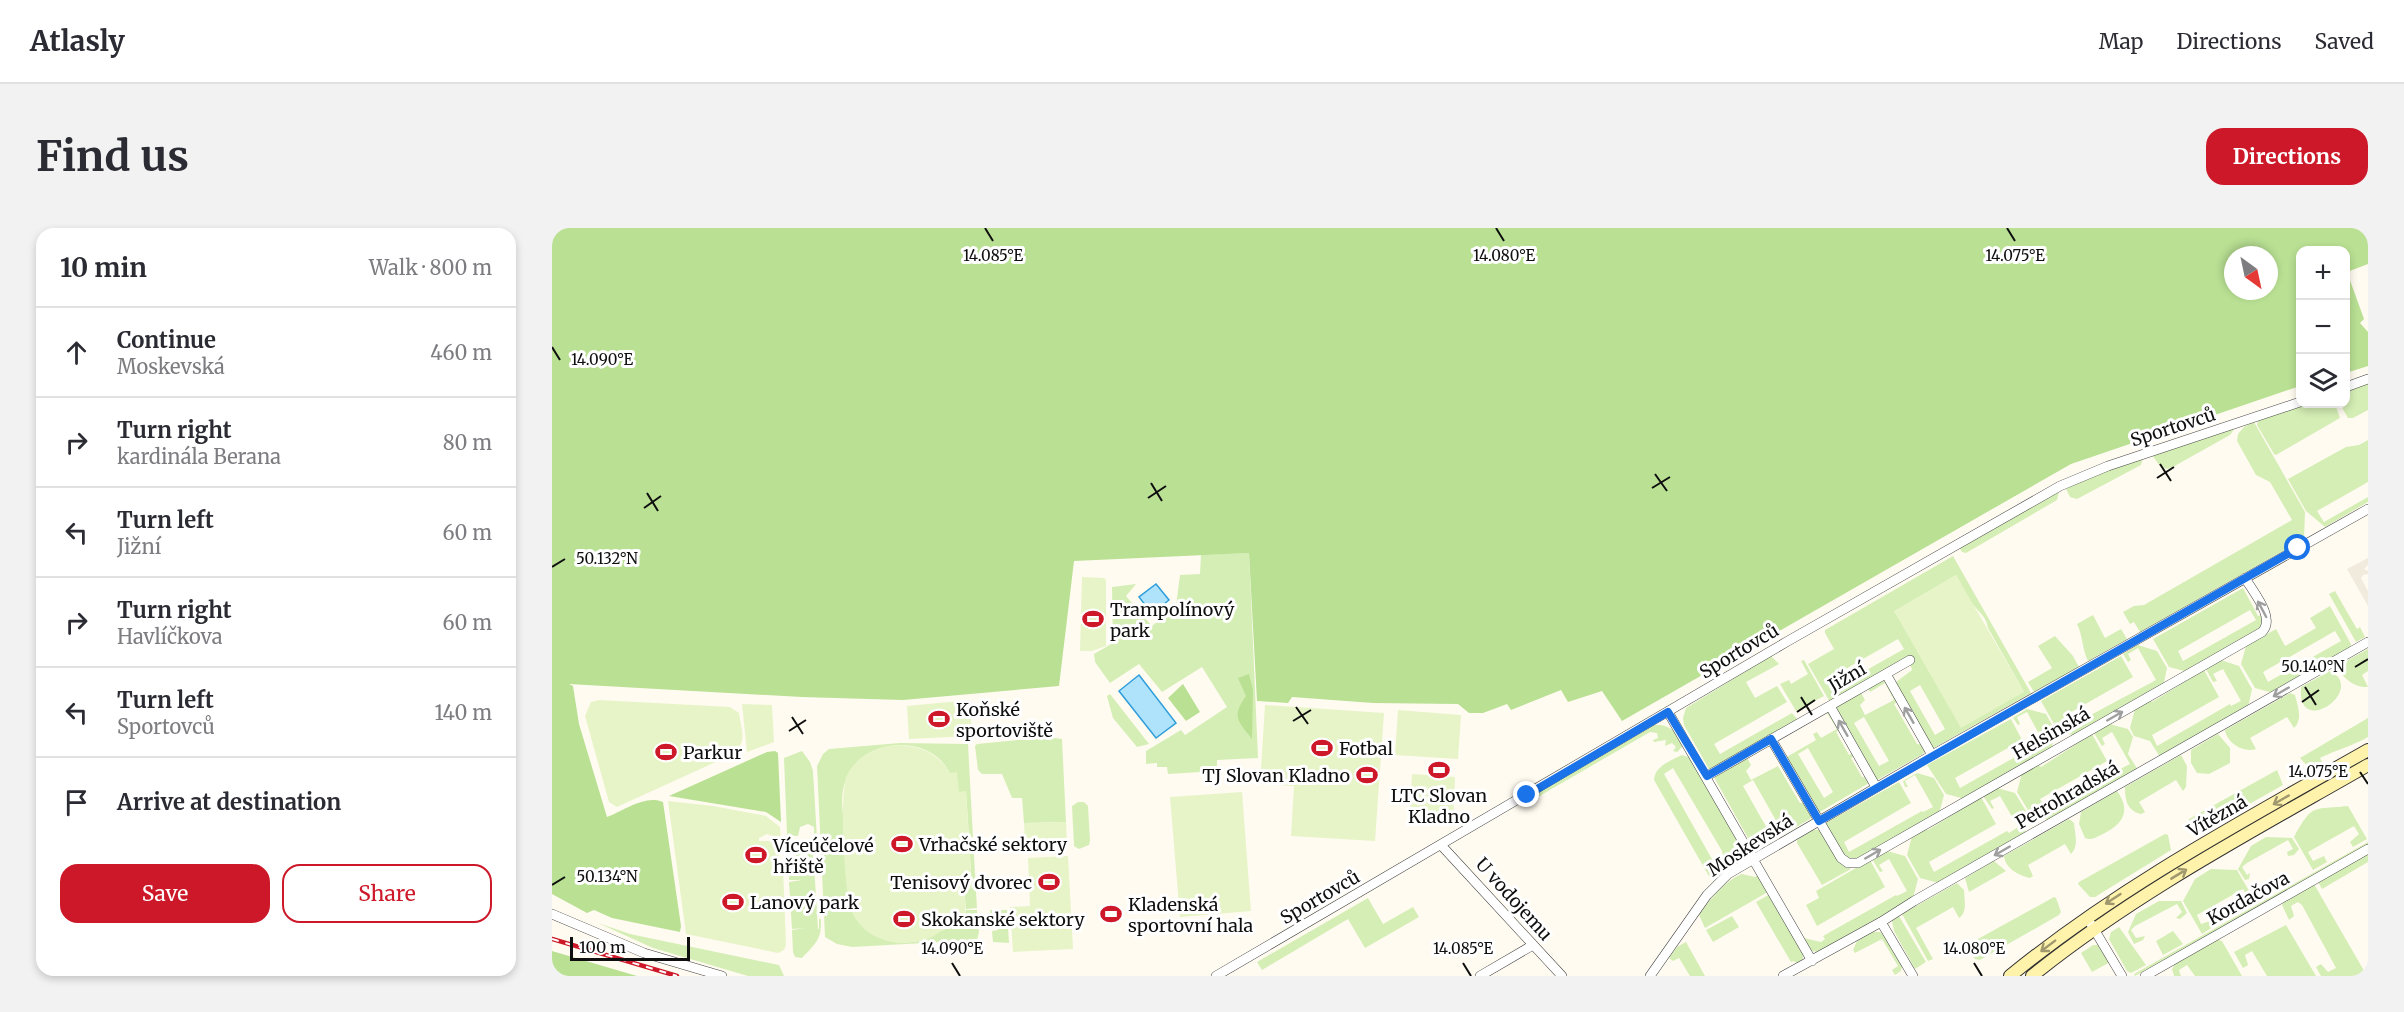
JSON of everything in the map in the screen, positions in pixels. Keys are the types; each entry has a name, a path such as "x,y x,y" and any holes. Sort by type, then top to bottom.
{"main road":[{"name":"Vítězná","path":"2010,976 2087,917 2212,839 2368,750"},
{"name":"Vítězná","path":"2032,976 2095,929 2170,879 2368,765"}],"street":[{"path":"2350,386 2368,379"},
{"name":"Sportovců","path":"1216,976 1797,636 2060,486 2108,466 2296,404"},
{"name":"Moskevská","path":"1650,976 1714,886 1754,859 1932,755 2368,509"},
{"name":"Helsinská","path":"1819,821 1843,860 1852,864 1858,862 2262,632 2267,625 2267,617 2245,579"},
{"name":"Petrohradská","path":"1783,976 2368,642"},
{"name":"Jižní","path":"1707,776 1910,660"},
{"path":"1886,674 1932,755"},
{"path":"1830,706 1876,787"},
{"path":"1668,712 1812,961"},
{"path":"1771,739 1819,821"},
{"name":"U vodojemu","path":"1442,845 1562,976"},
{"name":"Kordačova","path":"2145,976 2368,849"},
{"path":"552,914 644,952 722,976"},
{"path":"2087,917 2122,976"},
{"path":"1881,922 1913,976"},
{"path":"1480,976 1533,945"}],"green space":[{"path":"552,228 2368,228 2368,264 2350,271 2350,246 2296,246 2296,387 2071,464 1622,721 1602,691 1568,702 1561,690 1511,710 1507,704 1483,713 1469,713 1458,704 1373,703 1292,697 1288,703 1257,701 1249,553 1074,561 1059,686 903,700 802,697 569,684 573,686 579,724 607,817 649,800 663,802 680,932 612,918 594,910 587,913 552,894"},
{"path":"2350,280 2364,319 2360,323 2368,332 2368,366 2350,372"},
{"path":"2368,383 2368,410 2353,418 2348,418 2342,408 2350,408 2350,390"},
{"path":"2296,408 2336,408 2340,418 2276,455 2257,425 2258,420"},
{"path":"2254,422 2305,512 2304,539 2140,632 2134,622 2130,624 2123,612 2134,606 2144,605 2292,520 2270,482 2256,475 2237,441 2238,434 2244,427"},
{"path":"2235,428 2230,435 2168,469 2162,467 2152,455"},
{"path":"2368,440 2368,482 2317,511 2324,522 2368,497 2368,502 2325,527 2306,511 2288,479 2346,447 2359,445"},
{"path":"2143,458 2141,465 2077,499 2070,497 2066,489 2089,477"},
{"path":"2059,492 2057,500 1966,553 1962,552 1959,547"},
{"path":"1249,553 1258,758 1217,760 1217,771 1168,774 1167,767 1157,767 1157,763 1146,764 1146,751 1181,730 1185,735 1227,707 1202,667 1162,692 1139,664 1110,683 1095,662 1094,654 1113,643 1112,587 1136,584 1126,596 1152,626 1176,606 1180,575 1200,574 1201,555"},
{"path":"1953,556 2031,693 1932,749 1896,682 1912,670 1909,659 1830,702 1808,664 1834,649 1825,630","holes":["1956,575 1970,600 1985,618 1988,628 2024,692 1894,612","1898,639 1904,649 1831,690 1826,680","1920,685 1945,729 1935,735 1910,691"]},
{"path":"1956,575 2024,692 1961,728 1894,611"},
{"name":"Trampolínový park","path":"1082,577 1106,580 1106,646 1092,651 1080,651"},
{"path":"2243,588 2258,616 2264,615 2264,627 2188,672 2169,667 2153,639","holes":["2250,610 2256,620 2183,661 2178,651"]},
{"path":"2335,591 2357,629 2360,627 2365,637 2356,642 2329,594"},
{"path":"2330,606 2351,644 2350,649 2273,693 2255,688 2241,664 2246,646 2276,629 2285,646 2316,628 2310,618","holes":["2335,631 2341,641 2268,682 2263,672"]},
{"path":"2093,615 2105,638 2121,629 2127,639 2088,661 2077,624"},
{"path":"2055,636 2073,656 2079,667 2034,692 2028,682 2052,668 2038,646"},
{"path":"2138,645 2157,651 2167,668 2163,687 2076,736 2058,731 2041,701 2121,656 2133,677 2066,715 2072,725 2156,680 2138,648 2128,654 2131,660 2128,662 2123,654"},
{"path":"2368,649 2368,671 2362,675 2368,687 2358,686 2342,674 2337,666"},
{"path":"1771,656 1779,664 1746,682 1755,698 1777,686 1787,702 1714,744 1720,754 1792,713 1799,721 1713,770 1709,769 1684,725 1683,718 1686,708"},
{"path":"1804,660 1824,696 1796,711 1780,684 1789,680 1791,684 1808,674 1801,661"},
{"path":"2221,660 2239,666 2252,689 2248,707 2160,757 2150,741 2134,736 2130,728 2135,709 2152,702 2204,670 2219,697 2152,735 2157,746 2230,704 2231,706 2241,701 2223,669 2213,674 2217,681 2213,682 2206,669"},
{"path":"2330,671 2339,679 2341,689 2328,706 2318,710 2309,710 2302,702 2301,687"},
{"path":"1249,674 1253,690 1252,739 1238,719 1241,703 1246,696 1238,678"},
{"path":"1883,680 1899,701 1894,704 1917,744 1924,745 1926,749 1923,754 1877,780 1835,711 1836,704 1860,691 1865,700 1860,705 1865,715 1894,700 1885,683 1870,692 1867,686","holes":["1864,717 1889,761 1879,766 1854,723"]},
{"path":"1183,684 1200,712 1186,721 1168,698"},
{"path":"2290,693 2295,695 2299,713 2294,728 2287,717 2250,738 2256,749 2246,750 2232,743 2225,730"},
{"path":"1110,694 1149,744 1137,747 1113,718 1107,696"},
{"name":"Parkur","path":"599,700 730,707 739,713 742,741 731,755 617,807 609,802 585,716 591,702"},
{"name":"Koňské sportoviště","path":"970,700 972,736 909,739 907,706"},
{"path":"742,704 772,705 774,742 747,752"},
{"name":"Fotbal","path":"1265,705 1384,713 1375,841 1291,836 1294,786 1260,784"},
{"path":"2027,709 2046,714 2056,732 2051,750 1965,799 1946,794 1927,765 2011,719 2022,740 1955,778 1960,788 2044,743 2027,712 2017,717 2020,724 2018,725 2013,718"},
{"path":"1398,710 1461,715 1458,759 1395,755"},
{"path":"1821,712 1829,712 1841,729 1836,732 1849,755 1854,753 1856,755 1851,758 1862,777 1869,778 1869,783 1818,813 1785,758 1816,740 1813,734 1817,732 1821,738 1837,729 1827,713 1812,721","holes":["1808,748 1833,792 1824,798 1798,754"]},
{"path":"2368,718 2368,737 2320,758 2322,762 2310,769 2300,758"},
{"path":"2109,724 2128,729 2133,737 2128,754 2138,770 2049,820 2031,815 2017,792 2022,773 2038,765 2041,767 2092,734 2107,761 2040,799 2046,809 2130,764 2112,732 2102,738 2105,744 2102,746 2094,733"},
{"path":"1654,725 1665,726 1672,730 1683,746 1677,752 1673,751 1676,747 1672,743 1665,746 1666,740 1654,742 1653,740 1658,738 1657,733 1650,732 1536,798 1538,792"},
{"path":"2218,734 2230,748 2230,763 2209,774 2197,773 2191,763 2191,750"},
{"path":"1047,737 1062,739 1066,822 1024,823 1022,798 1012,798 1002,774 982,774 978,770 975,746"},
{"path":"900,743 968,744 973,837 969,837 966,792 959,792 947,769 937,757 912,746 898,745 872,752 860,759 851,769 843,793 849,901 854,913 868,930 887,940 898,942 922,940 948,928 966,928 966,910 977,910 979,932 977,940 852,947 837,944 825,937 817,766 823,754 829,749"},
{"name":"Vrhačské sektory","path":"896,745 920,749 934,755 950,773 957,772 959,792 966,791 972,888 964,889 967,928 946,928 920,941 894,942 873,935 864,929 854,917 849,902 843,801 847,775 856,763 868,754"},
{"path":"802,751 813,771 817,839 814,838 814,827 808,824 800,827 798,836 787,835 784,758"},
{"path":"767,752 778,753 781,822 766,812 669,796"},
{"path":"1682,755 1691,758 1743,850 1741,862 1714,879 1710,878 1654,780 1660,768","holes":["1673,768 1723,856 1713,861 1664,774"]},
{"path":"2181,755 2187,766 2186,787 2183,791 2176,780 2139,802 2145,812 2136,813 2130,808 2126,800 2125,787"},
{"path":"1746,756 1751,765 1746,771 1751,780 1778,766 1800,803 1806,803 1812,816 1756,850 1715,776","holes":["1753,780 1778,824 1768,830 1743,786"]},
{"path":"2277,770 2283,785 2200,832 2189,821 2189,819"},
{"path":"1917,773 1934,778 1944,795 1939,814 1857,860 1848,861 1826,823 1899,782 1911,803 1844,842 1849,852 1933,807 1915,775 1905,781 1908,787 1905,787 1903,781"},
{"path":"1412,774 1455,777 1453,823 1410,819"},
{"path":"1997,788 2015,793 2029,816 2024,835 1939,883 1920,878 1907,855 1912,836 1925,829 1928,830 1981,797 1996,824 1929,862 1934,872 2018,827 2000,796 1990,801 1994,808 1992,809 1983,796"},
{"path":"2117,791 2124,805 2120,822 2096,837 2085,838 2079,824 2081,812"},
{"path":"1242,792 1251,911 1180,917 1170,797"},
{"name":"Lanový park","path":"668,801 713,806 766,816 780,827 781,839 767,834 759,838 759,841 778,841 779,867 783,868 786,945 784,950 778,953 686,934"},
{"path":"1078,802 1084,802 1088,806 1090,841 1089,845 1079,849 1074,846 1072,806"},
{"path":"2348,806 2367,839 2353,847 2350,842 2359,834 2354,826 2308,852 2313,861 2324,856 2327,862 2313,870 2294,837 2305,818 2315,810"},
{"path":"2069,819 2074,823 2076,840 2071,854 2065,844 2028,865 2033,876 2030,878 2017,873 2007,864 2004,856"},
{"name":"Tenisový dvorec","path":"1066,822 1067,843 1025,845 1024,823"},
{"path":"1813,830 1821,832 1839,862 1851,869 1822,885 1797,843 1797,840"},
{"path":"2165,834 2168,835 2171,850 2095,897 2090,897 2078,884 2079,882"},
{"path":"2266,837 2292,838 2299,849 2294,855 2288,856 2287,852 2293,849 2288,840 2247,863 2242,867 2247,875 2250,873 2249,879 2245,880 2238,869 2251,846"},
{"path":"969,839 973,839 977,908 966,909 964,889 972,888"},
{"path":"801,841 805,845 817,841 817,848 813,849 813,859 818,859 818,871 814,864 818,929 819,919 821,919 819,937 802,958 795,957 793,952 792,930 805,928 792,929 790,899 803,897 790,897 789,882 802,880 789,880 789,875 799,874 789,873 788,857 796,856 796,854 788,854 788,843"},
{"path":"2368,842 2368,845 2135,976 2134,974"},
{"path":"1887,851 1905,856 1918,879 1913,898 1818,952 1812,951 1804,938 1821,942 1825,939 1823,936 1907,891 1889,859 1879,865 1883,871 1880,872 1872,859"},
{"path":"2368,853 2368,862 2322,889 2318,882"},
{"name":"Tenisový dvorec","path":"1068,856 1073,949 1013,952 1010,907 1030,906 1028,858"},
{"path":"1870,860 1885,887 1817,926 1806,905 1819,898 1816,891"},
{"path":"1994,861 2006,871 1969,892 1965,878"},
{"path":"2211,869 2237,870 2256,903 2241,911 2238,905 2248,898 2243,889 2197,915 2201,924 2213,920 2216,925 2202,934 2183,901 2195,879"},
{"path":"1742,874 1755,877 1758,875 1768,892 1705,928 1699,915 1724,886"},
{"path":"1957,883 1964,890 1965,905 1962,915 1959,918 1953,907 1916,928 1933,959 1928,961 1902,914"},
{"path":"2314,884 2367,976 2321,976 2316,967 2321,964 2328,972 2336,968 2302,905 2298,902 2291,906 2294,916 2289,920 2282,905 2284,901"},
{"path":"1770,894 1803,954 1803,959 1797,964 1794,961 1791,962 1756,902"},
{"path":"2054,897 2061,912 2059,915 1980,960 1975,959 1966,948 1967,945"},
{"path":"1368,898 1383,924 1413,907 1419,917 1365,948 1348,919 1262,970 1257,962"},
{"path":"2159,901 2181,901 2187,913 2180,919 2176,918 2182,912 2177,904 2135,926 2131,930 2136,938 2145,936 2143,940 2134,944 2128,932 2136,914"},
{"path":"990,910 1007,910 1009,943 993,942 992,931 998,930 998,925 991,925"},
{"path":"1732,916 1739,927 1713,942 1706,930"},
{"path":"1899,916 1926,962 1915,969 1894,931 1892,921"},
{"path":"598,923 630,934 779,965 784,976 748,976 653,948"},
{"path":"2286,925 2316,976 2267,976 2252,951 2245,955 2248,965 2243,968 2234,952"},
{"path":"2119,927 2146,965 2131,973 2127,971 2109,939 2111,932"},
{"path":"2173,931 2183,944 2163,955 2156,941"},
{"path":"1873,932 1880,932 1884,935 1902,966 1901,971 1895,975 1892,970 1898,966 1882,939 1855,953 1853,950 1857,941"},
{"path":"2216,939 2222,941 2242,976 2195,976 2187,965 2179,970 2181,976 2174,976 2172,969 2176,963"},
{"path":"1686,942 1705,976 1690,976 1679,958 1673,961 1669,958 1677,947"},
{"path":"2093,945 2099,945 2110,962 2092,972 2081,953"},
{"path":"552,951 637,976 552,976"}],"shaded area":[{"path":"2368,558 2368,565 2364,569 2368,571 2368,574 2361,578 2368,591 2368,606 2347,569"}],"water":[{"path":"1156,584 1169,600 1152,614 1139,597"},
{"path":"1139,675 1176,723 1156,738 1119,691"}],"railway":[{"path":"552,939 677,976"}],"place":[{"name":"Trampolínový park","path":"1093,619"},
{"name":"Koňské sportoviště","path":"939,719"},
{"name":"Fotbal","path":"1322,748"},
{"name":"Parkur","path":"666,752"},
{"name":"LTC Slovan Kladno","path":"1439,770"},
{"name":"TJ Slovan Kladno","path":"1367,775"},
{"name":"Vrhačské sektory","path":"902,844"},
{"name":"Víceúčelové hřiště","path":"756,855"},
{"name":"Tenisový dvorec","path":"1049,882"},
{"name":"Lanový park","path":"733,902"},
{"name":"Kladenská sportovní hala","path":"1111,914"},
{"name":"Skokanské sektory","path":"904,919"}],"route":[{"path":"1527,795 1668,712 1707,776 1771,739 1819,821 2298,548"}]}
